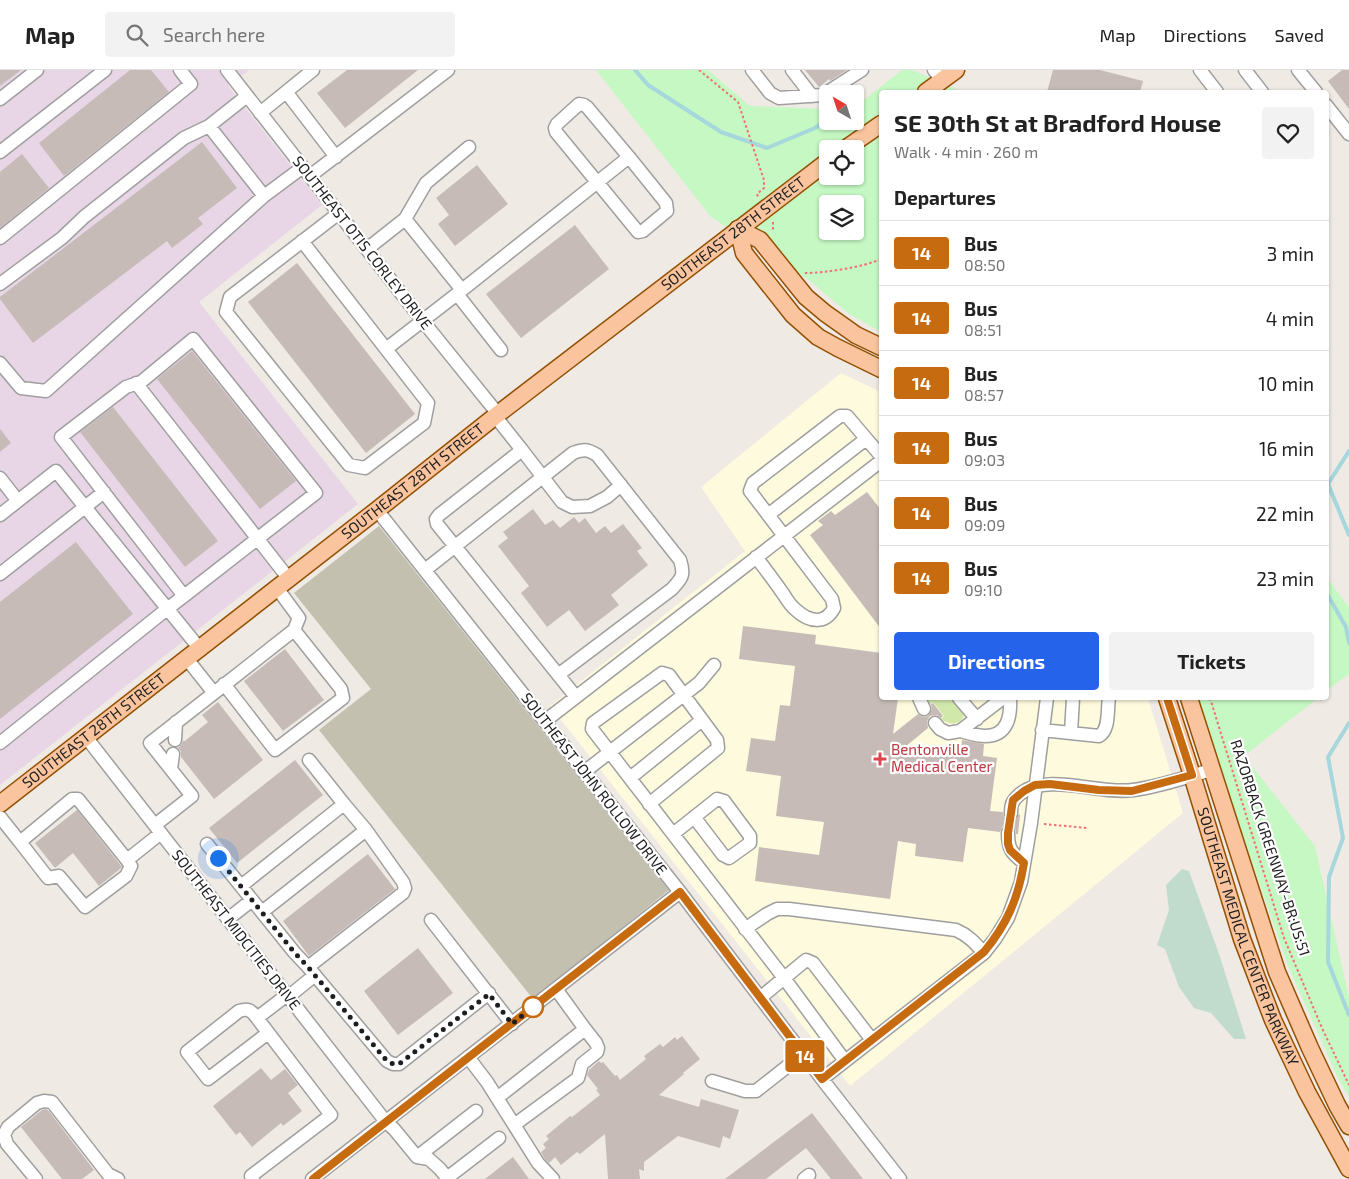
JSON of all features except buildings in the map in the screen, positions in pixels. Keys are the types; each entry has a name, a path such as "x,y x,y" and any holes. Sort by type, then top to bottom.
{"main road":[{"path":"927,90 938,75 956,70"},
{"path":"858,140 879,125"},
{"name":"SOUTHEAST 28TH STREET","path":"0,804 497,415 819,168"},
{"path":"738,229 760,240 806,297 824,313 856,335 879,346"},
{"path":"738,229 744,253 793,315 818,336 879,368"},
{"name":"SOUTHEAST MEDICAL CENTER PARKWAY","path":"1168,700 1242,939 1273,1020 1307,1092 1349,1169"},
{"name":"SOUTHEAST MEDICAL CENTER PARKWAY","path":"1190,700 1277,972 1310,1048 1349,1126"}],"street":[{"path":"0,99 37,70"},
{"path":"0,152 105,70"},
{"path":"0,238 191,84 180,70"},
{"name":"SOUTHEAST OTIS CORLEY DRIVE","path":"227,70 497,415 543,477"},
{"path":"260,113 313,70"},
{"path":"0,363 21,388 46,392 264,196 307,171 336,157 448,70"},
{"path":"752,70 770,93 779,98 823,95 862,70"},
{"path":"792,70 812,96"},
{"path":"1244,70 1260,90"},
{"path":"1298,70 1314,90"},
{"path":"1198,71 1215,90"},
{"path":"287,92 336,157"},
{"path":"0,284 62,238 84,217 184,138 209,126 247,96"},
{"path":"579,104 584,105 629,157 668,208 667,211 643,231 638,232 556,132 555,128 579,104"},
{"path":"1329,109 1349,134"},
{"path":"209,126 264,196"},
{"path":"367,249 405,219 426,183 469,147"},
{"path":"386,349 629,157"},
{"path":"302,241 428,403 424,423 365,468 349,465 226,312 230,297 302,241 339,213"},
{"path":"405,219 501,350"},
{"path":"0,743 316,493 193,339 141,382 126,387 61,437 184,596"},
{"path":"127,860 192,796 150,743 294,630 299,618 283,584 257,538 136,384"},
{"path":"756,557 794,609 805,616 820,620 830,615 834,608 832,600 750,491 753,484 840,416 847,416 879,454"},
{"path":"768,515 866,439"},
{"path":"424,570 574,453 583,449 597,455 680,560 683,570 682,578 672,589 558,675"},
{"path":"522,450 439,515 436,519 437,524 576,697"},
{"path":"545,721 879,463"},
{"path":"0,515 56,471 167,609 214,693"},
{"path":"543,477 562,502 572,507 590,506 607,497 621,486"},
{"path":"0,478 18,501"},
{"path":"0,574 104,492"},
{"name":"SOUTHEAST JOHN ROLLOW DRIVE","path":"377,510 680,892 900,1179"},
{"path":"224,684 275,750 343,698 341,689 294,630"},
{"path":"584,772 699,683 714,665"},
{"path":"649,804 718,748 717,740 684,694 669,675 662,673 593,723 592,730 610,752 630,778 649,804 672,834 784,978 845,1061"},
{"path":"961,700 977,719"},
{"path":"960,731 1001,700"},
{"path":"934,723 948,732 960,731 993,736 1003,729 1009,719 1010,700"},
{"path":"822,1079 984,952 1008,918 1021,882 1031,823 1047,700"},
{"path":"1071,733 1073,700"},
{"path":"1042,730 1099,736 1103,734 1106,728 1108,700"},
{"path":"630,778 702,720"},
{"path":"174,740 176,722"},
{"name":"SOUTHEAST MIDCITIES DRIVE","path":"86,737 386,1122 417,1157"},
{"path":"170,769 173,754"},
{"path":"257,1018 288,996 312,971 403,893 405,888 403,882 366,830 309,760"},
{"path":"1010,813 1013,800 1035,785 1050,784 1099,790 1132,791 1211,770"},
{"path":"0,817 48,878 59,876 85,907 126,876 131,866 78,799 72,800 20,842"},
{"path":"672,834 717,799 724,801 750,836 750,843 729,858 723,855 694,817"},
{"path":"241,886 344,804"},
{"path":"262,912 366,830"},
{"path":"1008,833 1010,850 1024,863"},
{"path":"207,844 294,952 387,1061 399,1064 489,994"},
{"path":"312,1179 680,892"},
{"path":"228,920 252,900"},
{"path":"746,929 767,914 777,910 789,909 956,930 974,941 984,952"},
{"path":"431,920 512,1024"},
{"path":"760,998 806,960 813,962 872,1040"},
{"path":"514,1125 578,1078 582,1064 597,1052 596,1043 556,989"},
{"path":"253,1179 251,1176 331,1115 257,1018 250,1010 239,1011 187,1052 208,1080 268,1033"},
{"path":"497,1098 585,1029"},
{"path":"712,1081 745,1091 756,1091 803,1054"},
{"path":"468,1057 487,1082 538,1163 553,1179"},
{"path":"36,1179 7,1144 4,1135 8,1127 37,1103 44,1101 52,1102 109,1177"},
{"path":"417,1157 476,1110"},
{"path":"417,1157 429,1159 448,1178 498,1138"}],"path":[{"path":"699,70 738,102 764,180 764,188 757,194 759,199"},
{"path":"773,218 773,232"},
{"path":"801,272 837,269 879,260"},
{"name":"RAZORBACK GREENWAY-BR:US:51","path":"1211,700 1284,938 1322,1028 1349,1085"},
{"path":"1038,824 1086,828"}],"shaded area":[{"path":"0,70 249,70 228,86 322,205 199,302 358,504 0,785"},
{"name":"Bentonville Medical Center","path":"841,373 879,391 879,700 1149,700 1183,813 850,1086 550,706 745,551 701,487"},
{"path":"379,526 669,890 533,999 319,730 371,689 294,593"}],"green space":[{"path":"596,70 708,70 750,106 819,109 819,130 864,130 864,100 902,70 912,70 954,88 956,90 879,90 879,331 848,313 809,280 711,217"},
{"path":"1329,581 1349,607 1349,674 1329,689"},
{"path":"927,700 953,700 964,716 957,723 950,723 941,719 944,716 933,702 928,705"},
{"path":"1198,700 1315,700 1244,756 1315,846 1349,998 1349,1097 1338,1078 1288,966"},
{"path":"1182,869 1189,871 1219,954 1246,1039 1234,1039 1211,1013 1194,1008 1179,987 1165,949 1157,945 1169,910 1166,885"}],"waterway":[{"path":"635,70 648,85 721,132 767,148 819,125"},
{"path":"1329,482 1349,451"},
{"path":"1329,486 1349,535"},
{"path":"1329,597 1346,627 1349,643"},
{"path":"1349,723 1328,757 1343,838 1329,877 1328,962 1349,1015"}],"tunnel":[{"path":"1008,833 1011,813"}],"bus line":[{"name":"14","path":"313,1179 680,892 822,1079 984,952 995,939 1008,918 1021,882 1024,863 1010,850 1008,844 1010,813 1013,800 1035,785 1050,784 1099,790 1132,791 1192,775 1168,700"}],"place":[{"name":"Bentonville Medical Center","path":"880,759"}],"route":[{"path":"218,858 294,952 387,1061 393,1064 399,1064 489,994 512,1024 533,1007"}]}
